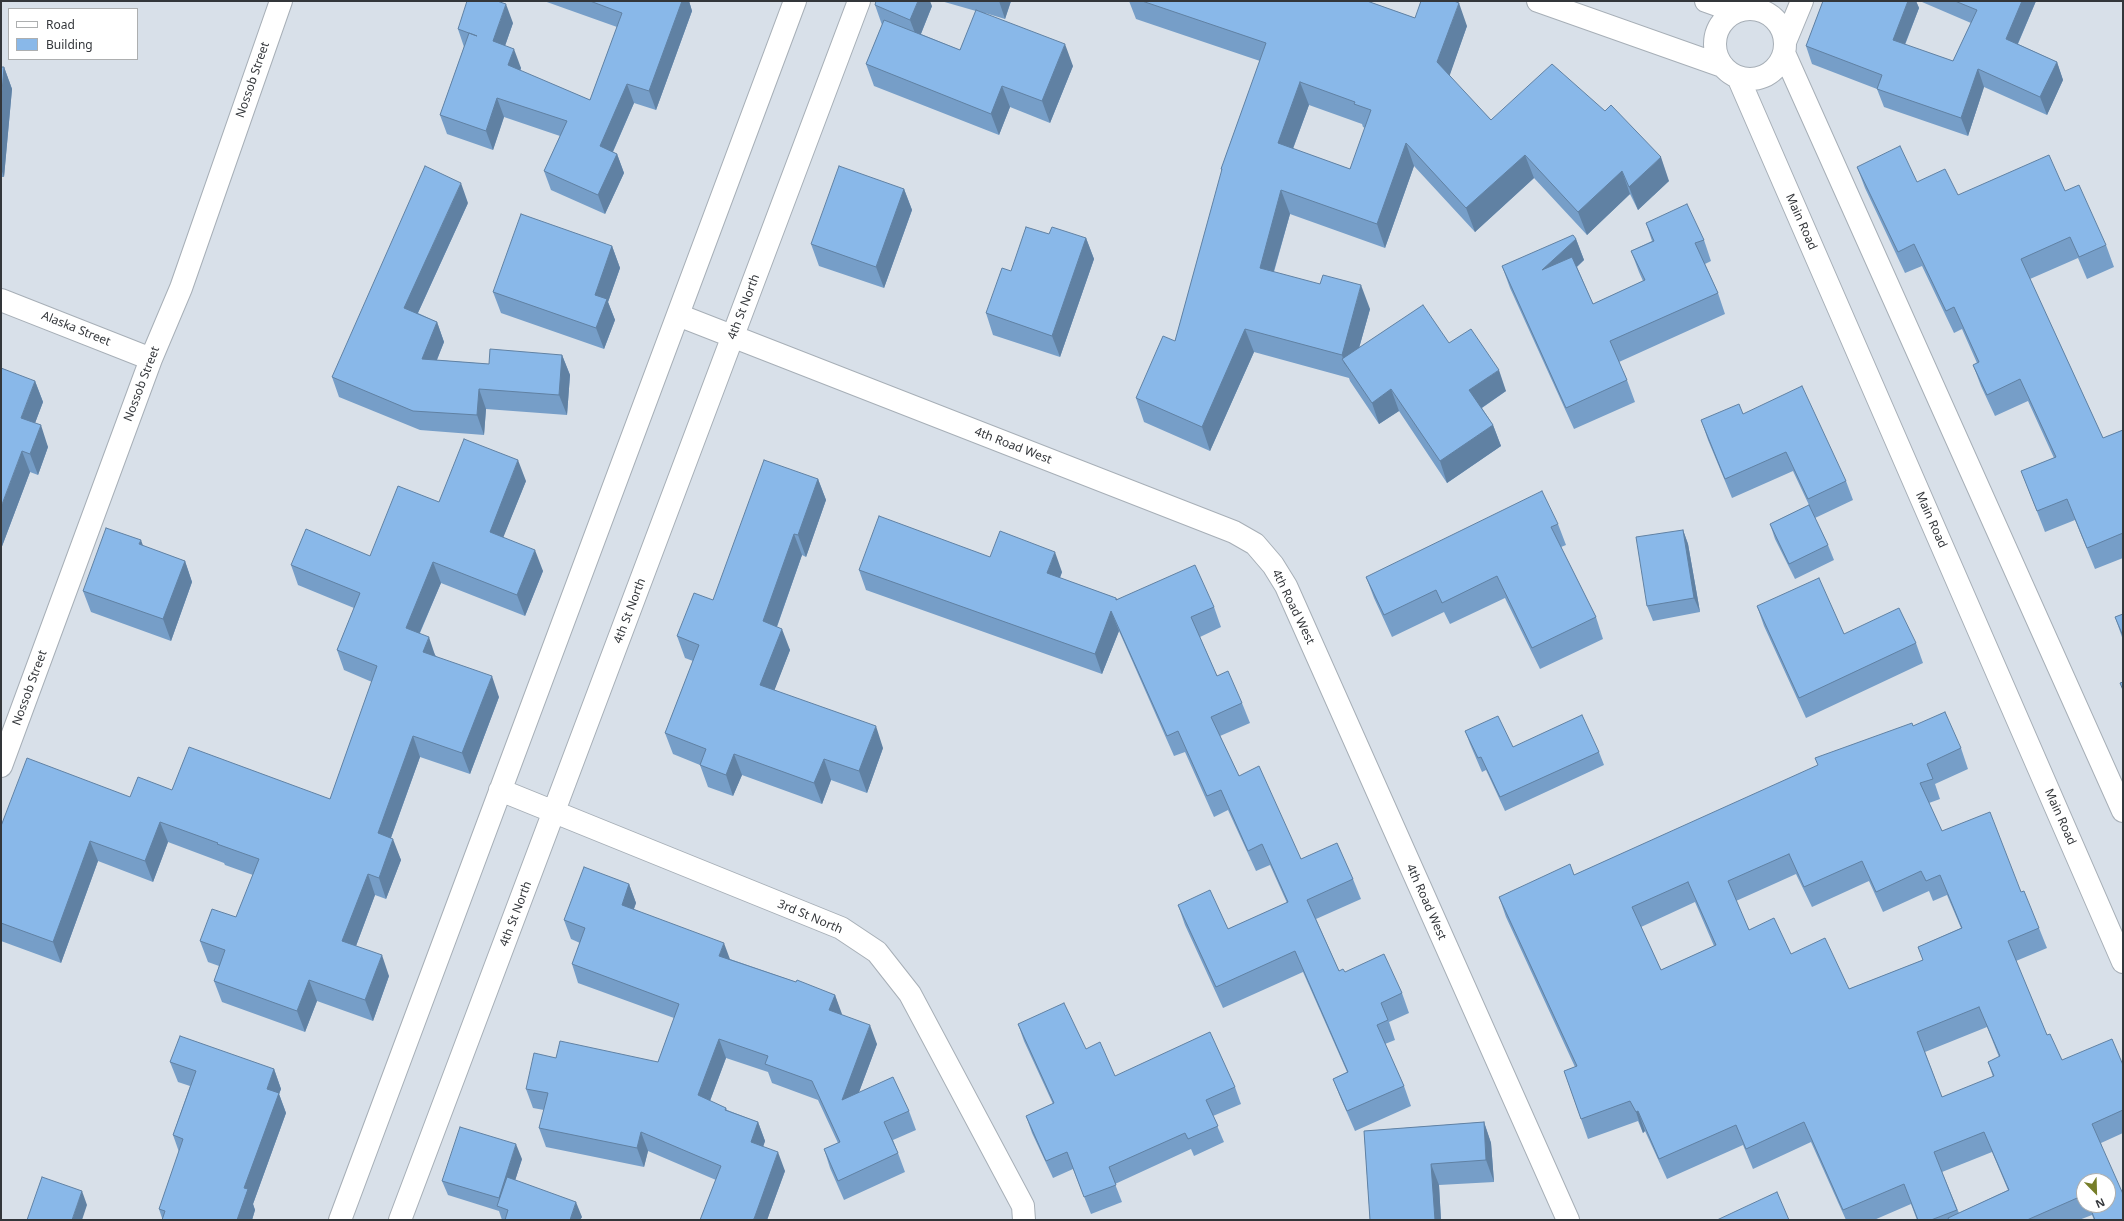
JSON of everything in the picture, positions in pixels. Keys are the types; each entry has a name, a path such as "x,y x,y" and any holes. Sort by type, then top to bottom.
{"street":[{"name":"Nossob Street","path":"1,766 151,359 181,288 281,1"},
{"path":"340,1220 795,1"},
{"name":"4th St North","path":"400,1220 859,1"},
{"path":"1538,1 1730,72 1757,78 1774,70 1802,1"},
{"path":"1706,1 1763,11 1774,18 1782,29 1784,48 2123,811"},
{"path":"1730,72 1715,52 1715,36 1722,21 1746,7"},
{"name":"Main Road","path":"1730,72 2123,962"},
{"name":"Alaska Street","path":"1,300 151,359"},
{"name":"4th Road West","path":"678,315 733,338 1234,532 1255,544 1273,565 1286,586 1568,1220"},
{"name":"3rd St North","path":"500,790 841,928 877,952 910,994 1023,1206 1024,1220"}],"building":[{"path":"467,1 497,1 506,4 493,41 514,49 508,65 590,100 622,13 590,1 682,1 649,91 627,84 600,146 617,154 598,195 544,171 567,121 497,98 486,131 440,115 469,33 458,29"},
{"path":"876,1 918,1 910,20 875,5"},
{"path":"1142,1 1367,1 1415,18 1421,1 1454,1 1459,3 1437,62 1491,120 1552,64 1605,111 1611,105 1661,157 1629,187 1622,171 1578,212 1525,155 1466,208 1406,143 1377,224 1281,190 1260,268 1320,284 1323,275 1361,285 1342,355 1245,329 1202,427 1136,398 1163,336 1175,341 1221,169 1266,43","holes":["1300,82 1355,102 1354,104 1371,110 1350,169 1278,143"]},
{"path":"1823,1 1908,1 1893,40 1953,61 1977,10 1955,1 2022,1 2006,39 2057,62 2040,97 1978,69 1961,118 1877,89 1882,75 1806,46"},
{"path":"976,10 1065,44 1042,101 1002,86 991,114 866,64 884,20 960,50"},
{"path":"1,67 4,67 1,104"},
{"path":"1900,146 1917,182 1945,169 1958,195 2049,155 2065,191 2079,185 2106,245 2079,257 2070,237 2021,259 2103,438 2123,430 2123,533 2087,548 2067,499 2037,511 2021,471 2056,457 2020,379 1987,395 1973,365 1979,362 1954,307 1946,311 1914,244 1898,252 1857,167"},
{"path":"425,166 461,183 404,308 437,322 422,359 489,364 490,349 562,355 559,395 479,389 477,415 413,411 332,377"},
{"path":"839,166 904,189 876,267 811,244"},
{"path":"1687,204 1704,240 1695,243 1718,293 1610,341 1627,380 1566,408 1502,266 1573,235 1576,239 1542,270 1572,257 1593,304 1645,280 1631,251 1654,241 1646,223"},
{"path":"521,214 612,246 595,295 607,299 596,328 493,292"},
{"path":"1026,227 1049,234 1052,227 1086,238 1052,336 986,313 1002,268 1011,271"},
{"path":"1423,305 1449,343 1471,329 1499,370 1469,390 1493,425 1440,461 1391,389 1372,403 1342,359"},
{"path":"1,368 35,381 21,418 41,425 30,454 22,451 1,507"},
{"path":"1802,386 1846,481 1808,499 1786,452 1725,479 1701,420 1739,404 1743,414"},
{"path":"464,439 518,460 490,532 535,550 517,595 433,562 406,628 429,637 423,652 492,676 462,753 413,736 378,833 393,839 379,878 368,874 342,941 382,955 365,1000 309,980 297,1011 214,981 225,950 200,941 212,909 236,917 259,859 160,822 145,861 90,841 53,942 1,923 1,826 27,758 130,797 138,777 172,790 189,747 330,799 377,666 337,650 360,593 291,565 306,529 370,556 398,486 439,502"},
{"path":"764,460 818,479 798,535 794,534 763,621 782,629 760,685 876,726 859,771 824,759 814,783 734,754 726,775 700,765 706,749 665,733 699,645 677,636 694,593 713,600"},
{"path":"1542,491 1558,524 1551,527 1596,617 1532,648 1497,576 1442,603 1436,590 1384,615 1366,577"},
{"path":"1809,505 1828,545 1789,564 1770,524"},
{"path":"879,516 990,557 1000,531 1055,552 1047,573 1116,598 1116,600 1195,565 1214,607 1191,617 1217,676 1228,671 1242,703 1211,717 1239,776 1259,766 1301,859 1337,843 1353,879 1307,900 1339,971 1343,969 1345,972 1384,954 1402,993 1381,1003 1388,1020 1377,1025 1404,1086 1347,1111 1333,1079 1348,1072 1295,951 1216,987 1178,905 1210,890 1228,929 1288,902 1262,844 1248,851 1221,790 1207,796 1178,731 1167,736 1111,611 1095,654 859,570"},
{"path":"106,528 141,540 139,544 185,561 163,619 83,591"},
{"path":"1683,530 1694,598 1647,606 1636,537"},
{"path":"1819,578 1844,634 1899,608 1916,643 1799,698 1757,606"},
{"path":"2123,614 2123,636 2115,617"},
{"path":"2123,682 2123,690 2120,683"},
{"path":"1945,712 1961,748 1927,764 1933,779 1920,783 1942,831 1990,812 2021,892 2024,891 2039,928 2008,941 2047,1035 2050,1034 2062,1060 2112,1039 2123,1065 2123,1110 2092,1124 2114,1173 2076,1173 2076,1199 2027,1220 1949,1220 1948,1218 2009,1190 1984,1132 1934,1152 1957,1210 1931,1220 1918,1220 1904,1184 1843,1210 1804,1122 1746,1149 1736,1125 1659,1159 1638,1111 1636,1112 1630,1101 1581,1119 1564,1071 1577,1066 1499,897 1570,864 1574,875 1818,765 1815,758 1912,723 1913,726","holes":["1789,854 1804,887 1862,861 1876,892 1921,871 1926,881 1940,875 1962,928 1918,947 1923,960 1849,989 1825,938 1791,954 1774,918 1749,930 1728,881","1688,882 1716,945 1661,970 1632,907","1979,1007 2000,1056 1988,1062 1994,1076 1942,1097 1917,1032"]},
{"path":"1582,715 1599,752 1500,797 1481,757 1478,758 1465,731 1498,716 1513,747"},
{"path":"584,867 629,884 622,905 724,943 719,956 796,982 797,980 835,995 829,1010 870,1025 842,1100 893,1077 909,1111 884,1122 898,1153 838,1181 824,1149 840,1142 812,1081 765,1064 768,1056 719,1039 698,1095 726,1108 725,1110 758,1122 751,1142 778,1152 754,1219 700,1220 721,1166 641,1132 637,1148 539,1128 548,1093 526,1089 534,1053 556,1058 560,1041 658,1062 679,1004 572,964 585,928 564,920"},
{"path":"1064,1003 1086,1049 1100,1042 1115,1076 1210,1032 1235,1087 1206,1100 1218,1126 1188,1139 1185,1133 1109,1167 1116,1185 1084,1197 1067,1152 1046,1161 1026,1116 1054,1103 1018,1024"},
{"path":"180,1036 274,1069 267,1089 279,1093 244,1188 248,1189 237,1220 162,1220 165,1211 159,1209 183,1139 173,1135 196,1071 170,1062"},
{"path":"1484,1122 1486,1160 1431,1164 1435,1220 1370,1220 1364,1131"},
{"path":"460,1127 516,1144 499,1198 442,1181"},
{"path":"42,1177 82,1191 72,1220 27,1220"},
{"path":"507,1177 576,1202 570,1220 505,1220 508,1210 497,1206"},
{"path":"2116,1178 2123,1194 2123,1220 2095,1220 2092,1213 2116,1213"},
{"path":"1777,1192 1789,1220 1717,1220"}]}
